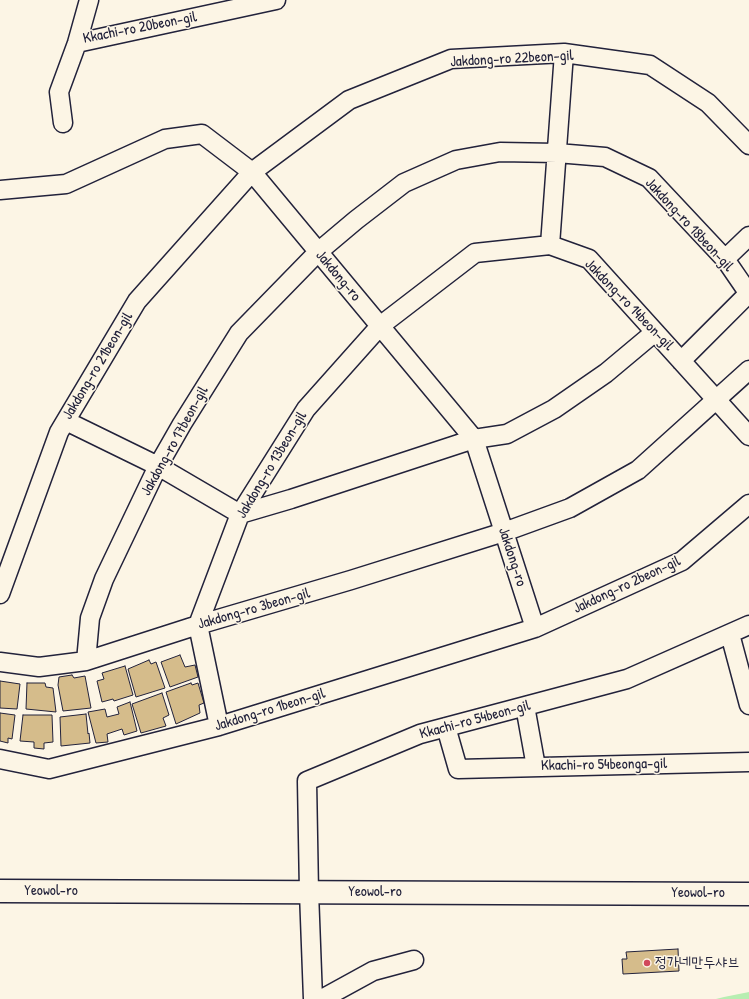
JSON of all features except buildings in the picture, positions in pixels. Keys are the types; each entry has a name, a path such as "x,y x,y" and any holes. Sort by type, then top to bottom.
{"street":[{"name":"Kkachi-ro 20beon-gil","path":"89,0 77,43 242,4 276,0"},
{"path":"63,123 59,92 77,43"},
{"path":"550,245 564,53"},
{"name":"Jakdong-ro 22beon-gil","path":"252,172 350,100 451,59 564,53 650,66 708,103 749,145"},
{"name":"Jakdong-ro","path":"0,190 66,184 165,139 202,134 252,172 474,440 535,628"},
{"name":"Jakdong-ro 18beon-gil","path":"318,252 404,183 456,160 500,152 557,153 605,157 649,178 725,259 749,294"},
{"name":"Jakdong-ro 21beon-gil","path":"0,594 58,432 137,301 252,172"},
{"path":"725,259 749,236"},
{"name":"Jakdong-ro 14beon-gil","path":"380,326 475,253 550,245 589,259 749,436"},
{"name":"Jakdong-ro 17beon-gil","path":"86,661 90,618 104,579 158,466 182,424 239,333 318,252"},
{"path":"681,360 749,294"},
{"name":"Jakdong-ro 13beon-gil","path":"198,625 240,514 306,409 380,326"},
{"path":"66,421 158,466 240,514 299,497 474,440 507,434 554,409 606,373 655,332"},
{"path":"717,400 749,370"},
{"name":"Jakdong-ro 3beon-gil","path":"0,662 39,667 86,661 198,625 351,580 504,532 570,508 638,470 717,400"},
{"name":"Jakdong-ro 2beon-gil","path":"535,628 682,561 749,504"},
{"path":"198,625 219,726"},
{"name":"Kkachi-ro 54beon-gil","path":"309,892 307,781 420,734 627,679 749,625"},
{"name":"Jakdong-ro 1beon-gil","path":"0,759 49,769 219,726 535,628"},
{"path":"730,634 749,705"},
{"path":"526,706 536,767"},
{"name":"Kkachi-ro 54beonga-gil","path":"446,727 458,769 749,762"},
{"name":"Yeowol-ro","path":"0,891 749,894"},
{"path":"309,892 313,999"},
{"path":"322,999 373,971 414,960"}],"green space":[{"path":"749,992 749,999 716,999 724,997"}],"place":[{"name":"정가네만두샤브","path":"647,963"}]}
